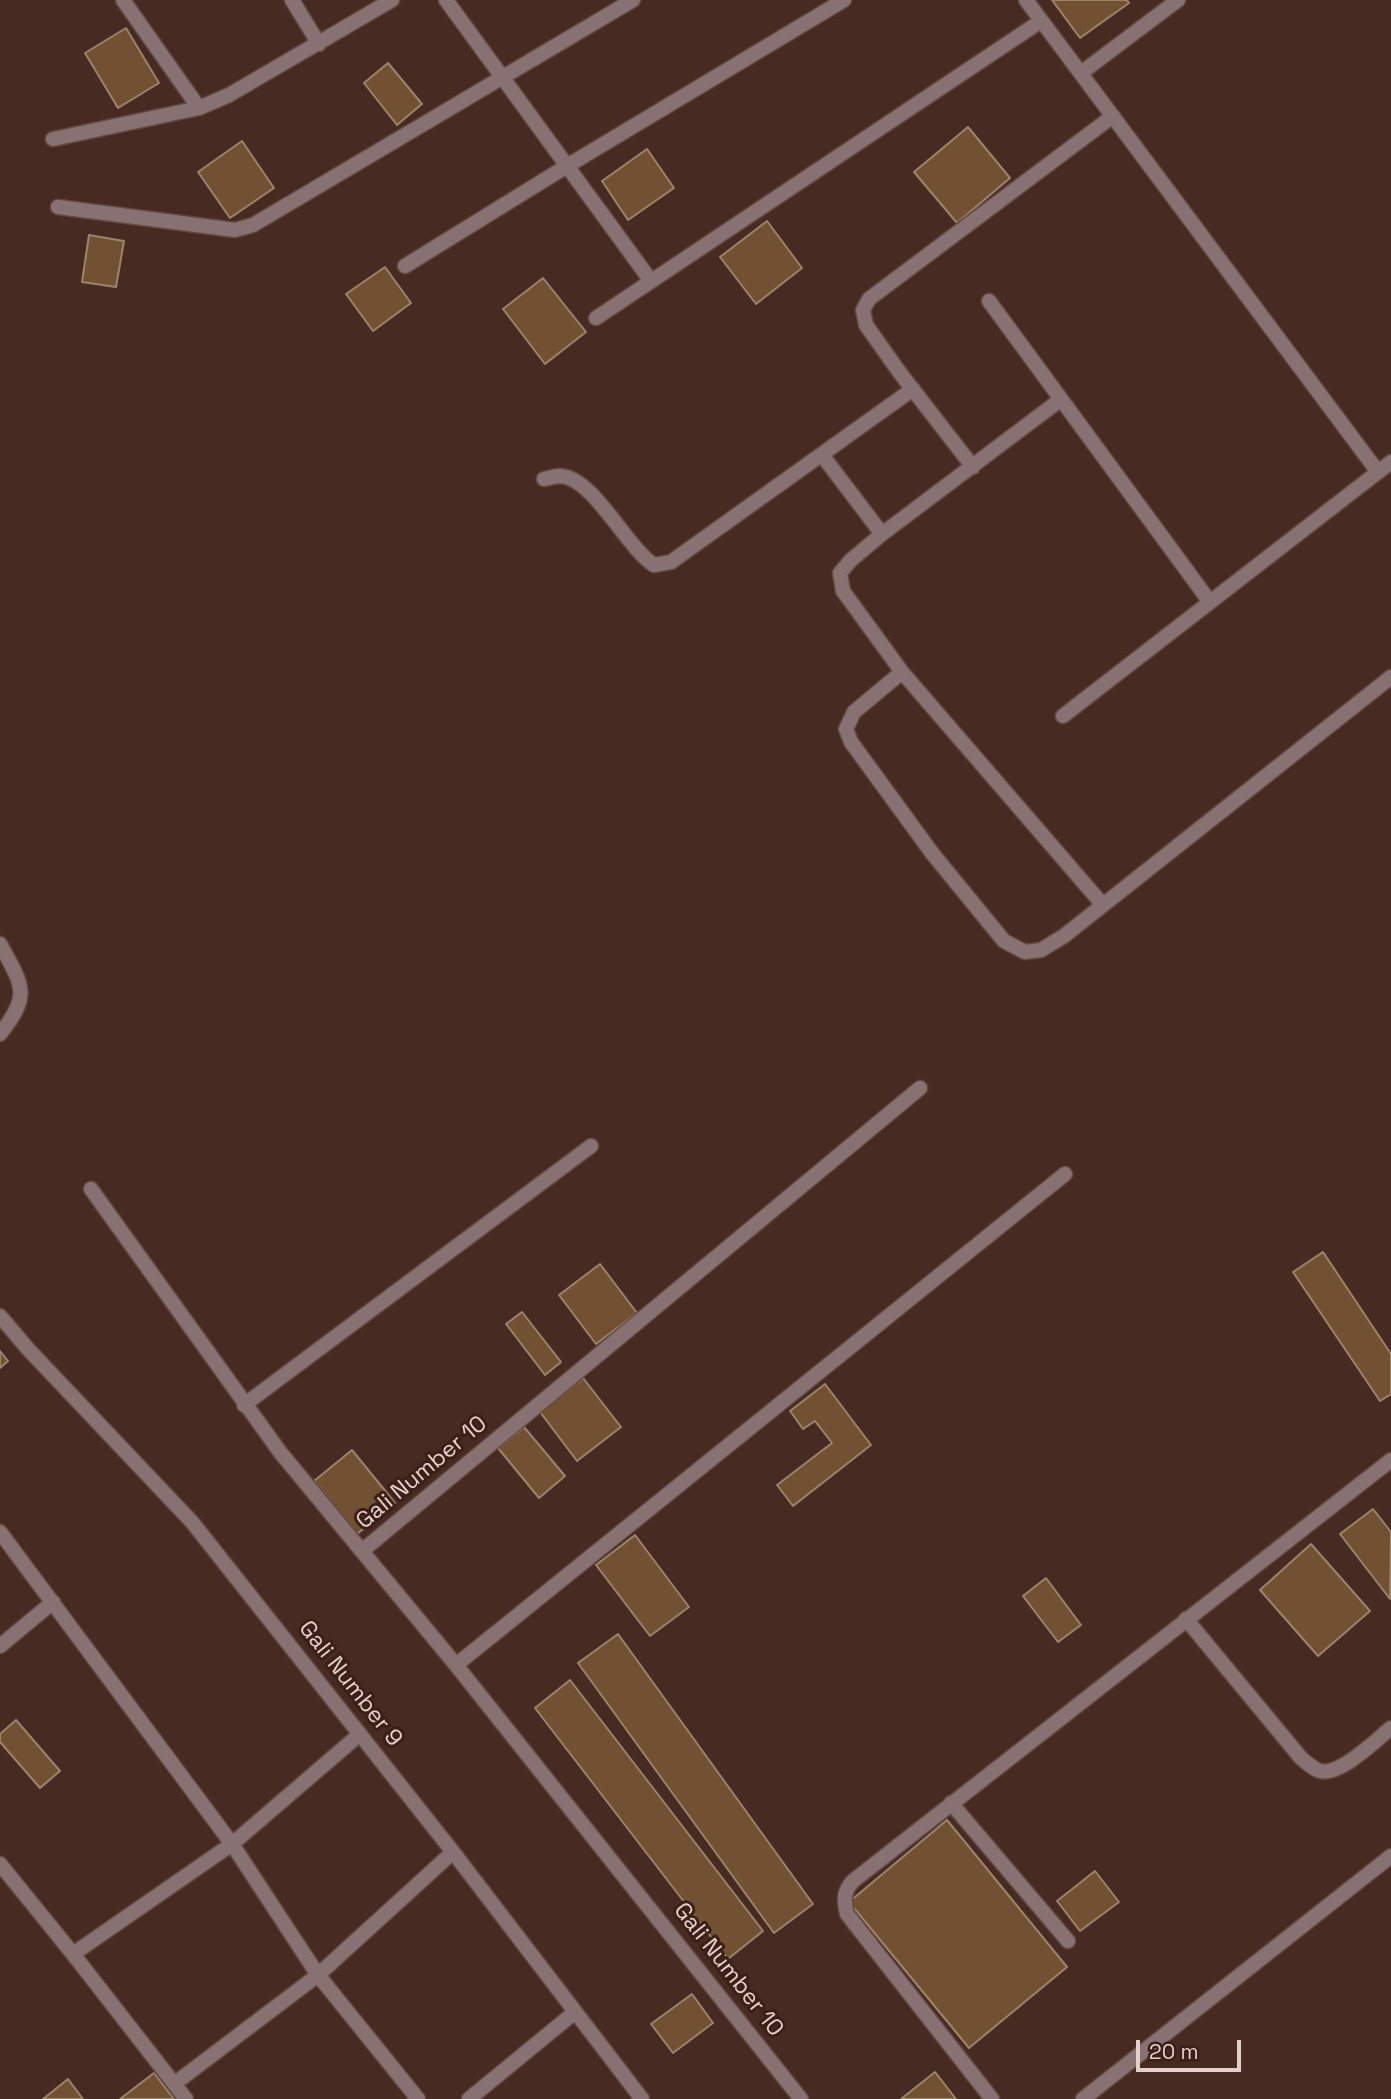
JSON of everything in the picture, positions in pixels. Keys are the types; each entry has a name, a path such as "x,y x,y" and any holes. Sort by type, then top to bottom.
{"street":[{"path":"122,0 199,108"},
{"path":"292,0 319,44"},
{"path":"53,139 199,108 229,95 392,0"},
{"path":"446,0 651,281"},
{"path":"58,207 235,230 244,227 280,210 632,0"},
{"path":"405,266 844,0"},
{"path":"1026,0 1378,472"},
{"path":"1081,73 1178,0"},
{"path":"596,318 1041,20"},
{"path":"973,467 866,325 863,310 869,299 1112,116"},
{"path":"989,301 1210,602"},
{"path":"544,479 561,476 578,482 595,498 643,558 654,565 671,562 690,551 913,389"},
{"path":"1060,400 882,534 840,573 843,591 902,672 1103,905"},
{"path":"822,455 882,534"},
{"path":"1063,716 1391,462"},
{"path":"902,672 854,712 846,729 851,742 932,853 1004,941 1025,952 1041,950 1103,905 1391,677"},
{"path":"0,944 17,975 22,994 17,1012 0,1034"},
{"name":"Gali Number 10","path":"801,2099 362,1551 920,1088"},
{"path":"244,1405 591,1146"},
{"path":"456,1665 1065,1174"},
{"path":"92,1189 244,1405 362,1551"},
{"name":"Gali Number 9","path":"0,1316 192,1522 453,1852 642,2099"},
{"path":"992,2099 847,1914 844,1902 846,1888 1391,1460"},
{"path":"0,1532 232,1844 318,1975 418,2099"},
{"path":"0,1646 53,1602"},
{"path":"1186,1619 1310,1766 1321,1771 1339,1768 1391,1728"},
{"path":"73,1954 232,1844 360,1734"},
{"path":"951,1803 1068,1941"},
{"path":"174,2084 318,1975 453,1852"},
{"path":"1083,2099 1391,1856"},
{"path":"0,1864 186,2099"},
{"path":"469,2099 575,2012"}],"building":[{"path":"1052,0 1127,0 1129,3 1080,38"},
{"path":"126,28 159,83 118,108 85,53"},
{"path":"388,63 422,104 397,125 364,83"},
{"path":"968,127 1010,178 957,223 914,172"},
{"path":"242,141 274,188 230,218 198,172"},
{"path":"647,149 674,188 628,220 602,181"},
{"path":"767,221 802,268 756,304 720,257"},
{"path":"89,235 124,241 116,287 82,282"},
{"path":"385,267 411,303 373,331 346,294"},
{"path":"543,278 586,332 545,364 503,309"},
{"path":"1323,1252 1391,1354 1391,1394 1380,1401 1293,1272"},
{"path":"600,1264 637,1313 596,1344 559,1295"},
{"path":"522,1312 561,1362 545,1375 506,1324"},
{"path":"0,1351 8,1361 0,1368"},
{"path":"583,1378 621,1427 577,1461 540,1412"},
{"path":"825,1384 871,1445 793,1506 777,1485 832,1443 815,1421 803,1429 790,1411"},
{"path":"524,1427 565,1476 539,1498 498,1448"},
{"path":"352,1450 395,1503 357,1534 314,1481"},
{"path":"1373,1509 1391,1532 1390,1599 1340,1534"},
{"path":"635,1535 689,1607 650,1636 596,1565"},
{"path":"1311,1544 1370,1611 1318,1656 1260,1590"},
{"path":"1046,1578 1081,1625 1058,1642 1023,1596"},
{"path":"618,1634 813,1904 774,1933 578,1663"},
{"path":"570,1680 763,1931 728,1959 535,1708"},
{"path":"16,1720 60,1771 40,1788 0,1742 0,1734"},
{"path":"947,1820 1067,1967 969,2048 849,1902"},
{"path":"1095,1871 1119,1902 1080,1931 1057,1901"},
{"path":"692,1994 713,2023 673,2053 651,2024"},
{"path":"935,2072 956,2099 901,2099"},
{"path":"154,2073 174,2099 120,2099"},
{"path":"68,2079 83,2099 43,2099"}]}
